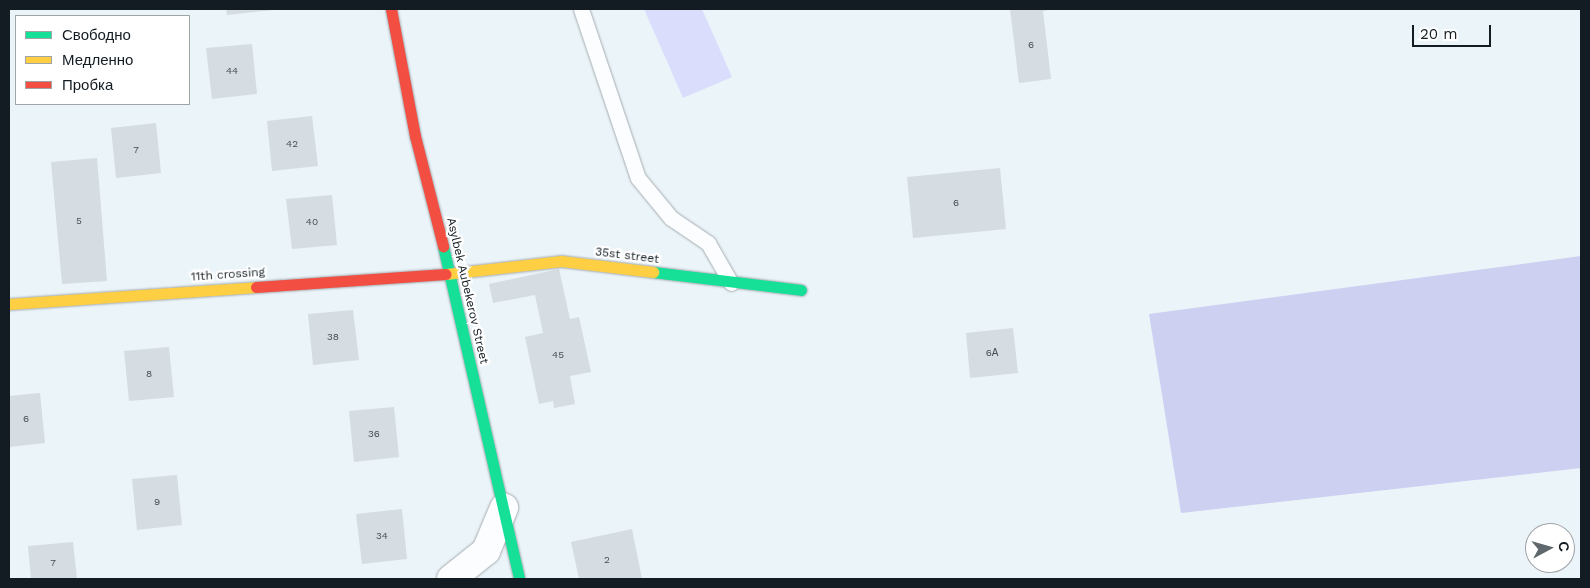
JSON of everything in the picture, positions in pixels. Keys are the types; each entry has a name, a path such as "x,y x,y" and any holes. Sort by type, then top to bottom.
{"street":[{"name":"Asylbek Aubekerov Street","path":"391,9 415,136 450,274 519,579"},
{"name":"35st street","path":"450,274 561,261 801,290"},
{"name":"11th crossing","path":"9,304 450,274"},
{"path":"451,579 486,551 504,508"}],"lane":[{"path":"581,9 638,178 671,218 708,243 731,283"}],"shaded area":[{"path":"644,9 702,9 732,77 683,98"},
{"path":"1581,256 1581,468 1181,513 1149,314"}],"building":[{"path":"226,9 273,9 273,10 227,15"},
{"path":"1010,9 1053,9 1043,11 1051,79 1019,83"},
{"path":"252,44 257,94 212,99 206,48"},
{"path":"312,116 318,166 272,171 267,121"},
{"path":"156,123 161,173 116,178 111,128"},
{"path":"97,158 107,281 62,284 51,162"},
{"path":"1000,168 1006,229 913,238 907,177"},
{"path":"332,195 337,245 292,249 286,199"},
{"path":"559,269 570,319 579,317 591,372 570,376 575,404 554,408 553,401 539,404 525,337 543,333 535,295 493,303 489,284"},
{"path":"353,310 359,360 313,365 308,314"},
{"path":"1013,328 1018,373 970,378 966,333"},
{"path":"169,347 174,397 129,401 124,351"},
{"path":"40,393 45,443 9,447 9,396"},
{"path":"394,407 399,457 354,462 349,411"},
{"path":"177,475 182,525 137,530 132,479"},
{"path":"402,509 407,559 362,564 356,514"},
{"path":"632,529 642,579 579,579 571,542"},
{"path":"73,542 77,579 31,579 28,546"}],"traffic: fast":[{"path":"443,246 519,579"},
{"path":"653,272 801,290"}],"traffic: slow":[{"path":"446,274 561,261 653,272"},
{"path":"9,304 256,287"}],"traffic: jam":[{"path":"391,9 415,136 443,246"},
{"path":"256,287 446,274"}]}
